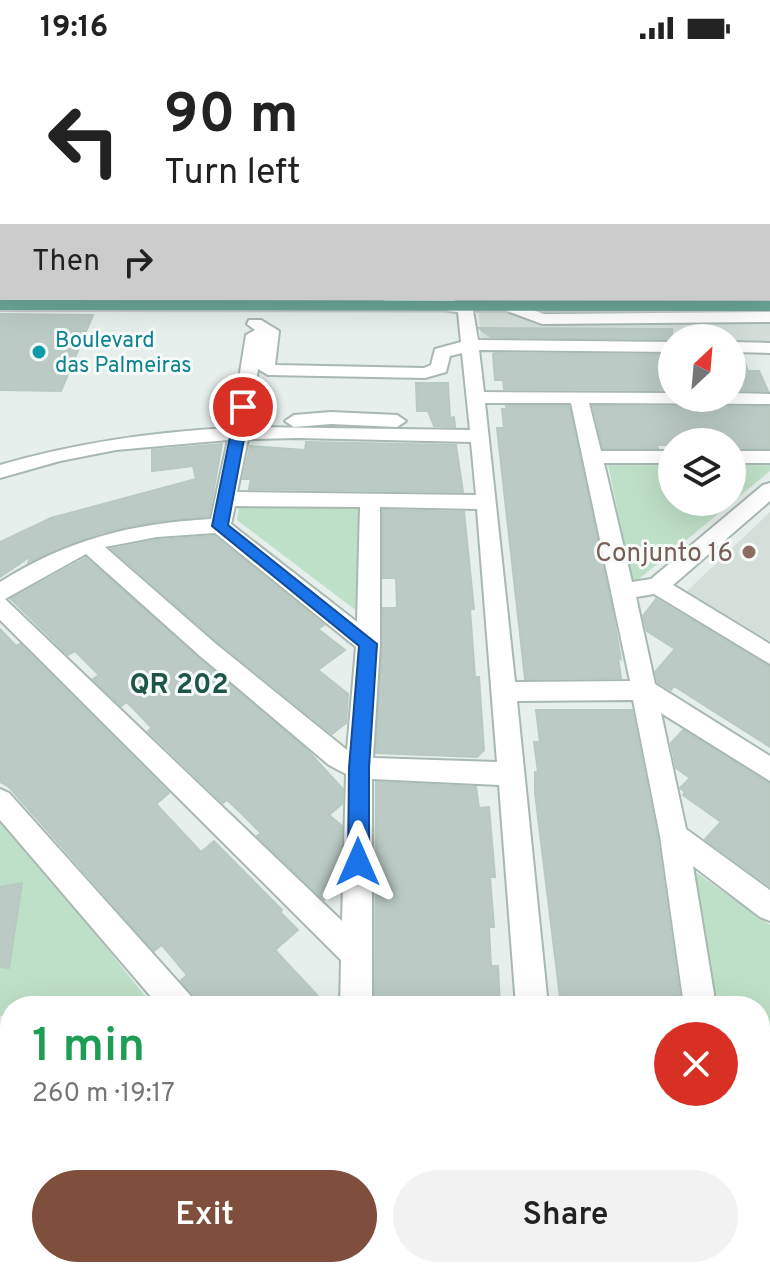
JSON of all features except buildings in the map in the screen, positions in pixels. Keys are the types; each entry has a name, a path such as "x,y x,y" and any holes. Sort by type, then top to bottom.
{"main road":[{"path":"93,306 112,300"},
{"path":"184,300 200,306"},
{"path":"0,305 200,306 257,316 451,303 513,308 770,306"}],"street":[{"path":"451,303 471,345 531,996"},
{"path":"513,308 542,319 770,317"},
{"path":"257,316 271,331 268,370 425,373 440,368 441,353 471,345 658,347"},
{"path":"220,526 239,435 257,316"},
{"path":"746,347 766,348 770,365"},
{"path":"477,397 770,399"},
{"path":"579,398 674,836 698,996"},
{"path":"0,472 31,461 111,444 181,435 480,436"},
{"path":"591,457 658,457"},
{"path":"746,457 770,457"},
{"path":"623,591 657,586 770,490"},
{"path":"225,499 487,502"},
{"path":"356,996 359,768 368,644 370,501"},
{"path":"0,593 38,567 120,534 154,528 220,526 368,644"},
{"path":"89,545 232,670 338,757 359,768 511,774"},
{"path":"657,586 770,655"},
{"path":"0,606 357,955"},
{"path":"504,692 644,690 770,770"},
{"path":"0,801 170,996"},
{"path":"674,836 770,907"}],"shaded area":[{"path":"770,303 770,343 746,343 746,324 658,324 658,343 481,341 478,307"},
{"name":"Conjunto 16","path":"770,512 770,641 687,591"}],"green space":[{"path":"0,300 770,300 770,303 0,303"},
{"path":"607,460 658,461 658,516 715,516 633,584"},
{"path":"746,462 770,463 770,471 746,491"},
{"path":"240,500 369,503 366,618 237,520"},
{"path":"0,815 145,996 0,996"},
{"path":"687,866 770,925 770,996 706,996"}],"place":[{"name":"Boulevard das Palmeiras","path":"39,352"},
{"name":"Conjunto 16","path":"749,552"}],"district":[{"name":"QR 202","path":"179,683"}],"route":[{"path":"243,407 220,526 368,644 359,768 358,862"}]}
